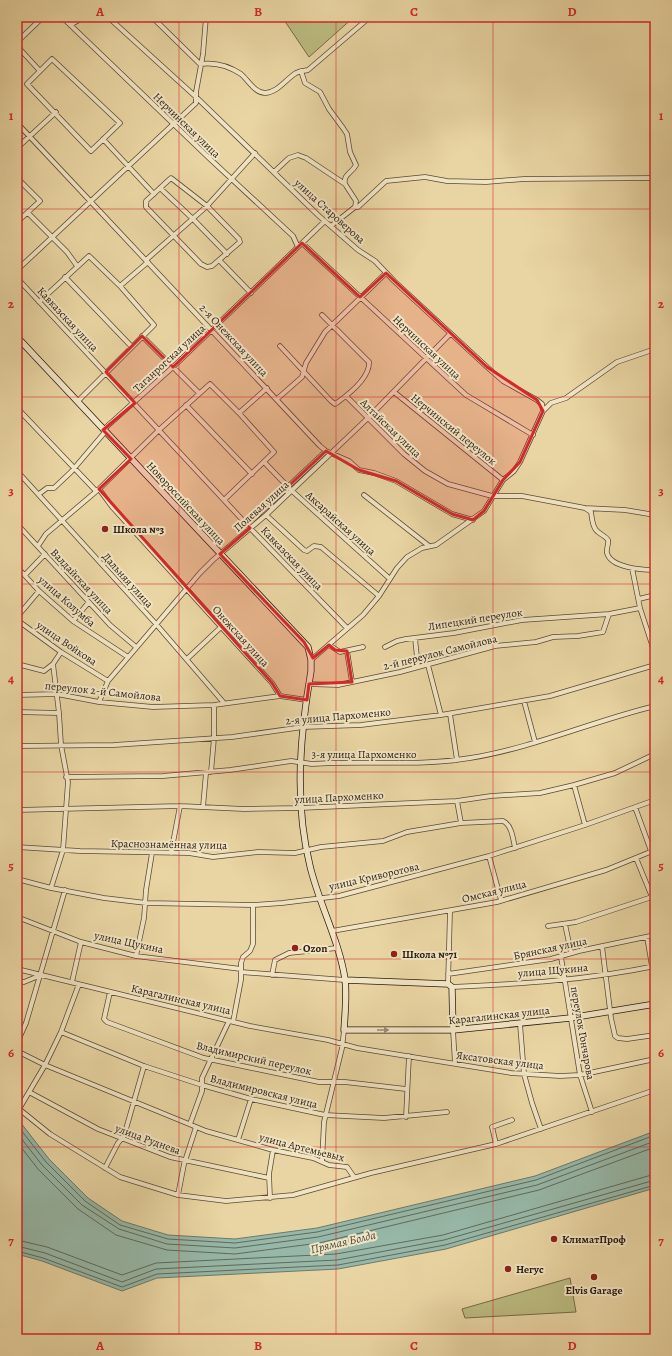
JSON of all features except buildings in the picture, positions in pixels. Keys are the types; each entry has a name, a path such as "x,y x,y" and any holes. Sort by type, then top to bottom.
{"street":[{"path":"17,42 42,17"},
{"name":"Нерчинская улица","path":"62,17 230,178 293,236 298,247"},
{"path":"70,25 84,17"},
{"name":"улица Староверова","path":"108,17 196,97 324,221 358,250 376,261 386,273 450,334 503,381 542,404 543,411"},
{"path":"152,17 200,64 218,64 233,69 242,75 259,91 266,93 274,90 297,73 308,70 370,17"},
{"path":"17,270 196,103 200,64 203,54 206,17"},
{"path":"17,46 40,71"},
{"path":"52,59 120,123 91,151 56,112 27,84 40,71 52,59"},
{"path":"302,71 305,82 320,92 329,109 347,134 350,152 356,165 344,179 345,184"},
{"path":"17,148 56,112"},
{"name":"2-я Онежская улица","path":"17,123 266,388 329,452 349,461 359,470 381,475 396,481 452,514 473,520"},
{"path":"103,139 154,194"},
{"path":"120,286 173,235 207,206 230,178 255,153"},
{"path":"274,172 289,158 298,155 306,158 345,184 356,201 355,207"},
{"path":"331,226 355,207 358,207 386,181 389,180 397,181 424,177 447,181 486,182 524,179 655,178"},
{"path":"17,178 40,201 17,222"},
{"path":"174,179 207,206 239,239 240,242 212,266 207,267 201,264 146,207 146,201 160,188 168,180 174,179"},
{"path":"160,188 193,218 227,254"},
{"path":"28,213 67,252 77,266"},
{"name":"Таганрогская улица","path":"39,494 47,488 54,488 104,431 250,294 324,221"},
{"name":"Нерчинская улица","path":"302,243 447,378 476,402 533,435"},
{"path":"39,302 89,256 120,286 154,324 78,401"},
{"path":"220,260 250,294"},
{"path":"277,399 299,381 306,363 332,325 386,273"},
{"path":"65,277 132,346"},
{"name":"Кавказская улица","path":"17,278 224,500 347,628"},
{"path":"280,346 303,372 335,404 346,396 362,378 369,367 369,362 322,315"},
{"path":"249,526 368,418 450,334"},
{"path":"142,336 199,393"},
{"name":"Новороссийская улица","path":"17,337 304,642 310,652 311,660 309,684 303,727 300,808 306,850 320,898 338,948 345,980 344,1030"},
{"path":"311,660 347,628 379,596 407,557 429,546 436,545 484,511 503,480 514,471 520,462 543,411 551,403 566,398 617,362 655,349"},
{"path":"38,546 46,534 131,459 206,386 210,384 273,450 273,455 224,500"},
{"path":"239,413 266,388"},
{"name":"Нерчинский переулок","path":"394,392 503,480"},
{"name":"Алтайская улица","path":"346,396 404,454 436,478 464,489 492,496 522,496 585,508 625,510 655,515"},
{"path":"186,405 252,474"},
{"name":"Онежская улица","path":"17,408 97,490 187,588 220,628 272,684 280,696"},
{"name":"Аксарайская улица","path":"265,463 290,489 390,579"},
{"name":"Дальняя улица","path":"17,471 156,624 224,703"},
{"name":"Полевая улица","path":"99,702 108,681 187,588 249,526 266,515 290,489"},
{"path":"364,494 429,546"},
{"path":"585,508 591,512 595,529 607,538 607,552 610,557 621,565 632,568 655,570"},
{"path":"266,515 304,550 307,551 314,546 321,546 379,596"},
{"name":"Валдайская улица","path":"17,524 110,625 136,647"},
{"path":"25,575 44,554"},
{"name":"улица Колумба","path":"17,567 39,591 73,621 128,657"},
{"path":"632,568 640,608 655,654"},
{"path":"17,618 39,591"},
{"path":"639,599 655,595"},
{"path":"73,621 89,602"},
{"name":"Липецкий переулок","path":"385,647 397,641 454,633 522,620 610,614 640,608"},
{"name":"2-й переулок Самойлова","path":"309,684 338,684 352,682 428,665 504,645 532,643 553,637 596,634 603,632 610,614"},
{"name":"улица Войкова","path":"17,618 61,652 108,681"},
{"path":"187,659 220,628"},
{"path":"414,638 418,667"},
{"path":"328,645 335,650 347,651 363,647"},
{"path":"347,651 352,682"},
{"path":"17,664 44,671 53,664 61,652"},
{"path":"51,888 62,850 67,810 68,782 61,745 53,664"},
{"path":"428,665 441,715"},
{"name":"2-я улица Пархоменко","path":"17,746 114,745 214,738 303,727 360,724 450,714 550,696 655,665"},
{"name":"переулок 2-й Самойлова","path":"17,695 57,694 99,702 153,707 214,705 280,696 307,700"},
{"path":"524,701 535,742"},
{"path":"203,807 214,738 214,705"},
{"name":"3-я улица Пархоменко","path":"66,777 164,776 292,761 312,764 429,762 457,760 535,742 655,706"},
{"path":"17,712 59,713"},
{"path":"450,714 457,760"},
{"name":"улица Пархоменко","path":"17,810 67,810 180,806 244,809 300,808 457,801 491,796 540,793 574,786 604,777 655,754"},
{"path":"574,786 585,825"},
{"name":"улица Криворотова","path":"17,879 51,888 104,898 146,903 253,905 339,896 489,856 585,825 655,800"},
{"path":"457,801 461,823"},
{"path":"170,853 180,806"},
{"path":"635,807 653,851"},
{"name":"Краснознамённая улица","path":"17,847 62,850 189,853 213,856 258,852 295,853 321,847 383,840 407,832 461,823 503,821 507,823 515,848"},
{"name":"Омская улица","path":"332,931 450,911 501,900 606,870 653,851"},
{"path":"136,956 146,903 152,853"},
{"path":"489,856 501,900"},
{"path":"548,926 588,919 653,897 636,858"},
{"path":"17,1043 41,975 65,890"},
{"path":"190,1124 202,1091 202,1078 231,1021 237,1004 243,957 250,951 253,944 253,905"},
{"path":"450,911 448,974 454,1030 455,1064"},
{"name":"улица Щукина","path":"17,917 81,942 136,956 272,975 450,985 564,980 654,967"},
{"path":"565,924 571,953"},
{"name":"Брянская улица","path":"448,974 561,956 655,935"},
{"path":"647,937 654,967 655,984"},
{"path":"72,982 81,942"},
{"path":"602,946 614,1032 618,1038 627,1040 655,1035"},
{"path":"272,975 275,960 284,954 338,948"},
{"name":"переулок Гончарова","path":"561,956 580,1075 592,1112"},
{"name":"Карагалинская улица","path":"17,969 231,1021 342,1044"},
{"path":"17,981 24,982 41,975"},
{"path":"79,984 61,1032 46,1065 20,1109 50,1134 120,1177 178,1195 226,1201 270,1198 317,1189 354,1177 496,1144 532,1134 541,1129 655,1090"},
{"name":"Владимирский переулок","path":"110,992 104,1019 107,1022 211,1060 320,1082 406,1089"},
{"name":"Карагалинская улица","path":"344,1030 454,1030 570,1018 655,1004"},
{"path":"520,1024 524,1074 541,1129"},
{"path":"322,1162 325,1115 334,1082 344,1030"},
{"name":"Владимировская улица","path":"61,1032 144,1066 202,1085 251,1099 325,1115 406,1118 447,1112"},
{"name":"Яксатовская улица","path":"342,1044 455,1064 524,1074 560,1076 580,1075 655,1059"},
{"name":"улица Артемьевых","path":"17,1051 133,1102 196,1127 273,1150 334,1166 347,1167 354,1177"},
{"path":"406,1118 406,1089 409,1056"},
{"path":"105,1168 124,1136 144,1066"},
{"name":"улица Руднева","path":"29,1092 76,1119 121,1139 185,1161 269,1178"},
{"path":"238,1140 251,1099"},
{"path":"496,1144 492,1127 512,1120"},
{"path":"178,1195 185,1161 196,1127"},
{"path":"270,1198 269,1178 273,1150"}],"highlighted area":[{"path":"302,243 360,297 386,273 487,367 537,400 543,411 520,462 503,480 484,511 473,520 452,514 396,481 359,470 326,451 247,525 250,528 220,554 304,642 313,658 329,645 335,650 347,651 352,682 309,684 307,700 280,696 272,683 99,489 131,459 103,430 135,403 106,372 142,336 173,367"}],"green space":[{"path":"282,17 354,17 309,57"},
{"path":"570,1278 576,1312 465,1318 462,1309"}],"water":[{"name":"Прямая Болда","path":"17,1118 49,1159 88,1198 122,1221 168,1235 235,1239 317,1228 535,1176 655,1131 655,1188 446,1249 338,1269 157,1278 122,1291 42,1261 17,1254"}],"place":[{"name":"Школа №3","path":"105,529"},
{"name":"Ozon","path":"295,948"},
{"name":"Школа №71","path":"394,954"},
{"name":"КлиматПроф","path":"554,1239"},
{"name":"Негус","path":"508,1269"},
{"name":"Elvis Garage","path":"594,1277"}]}
